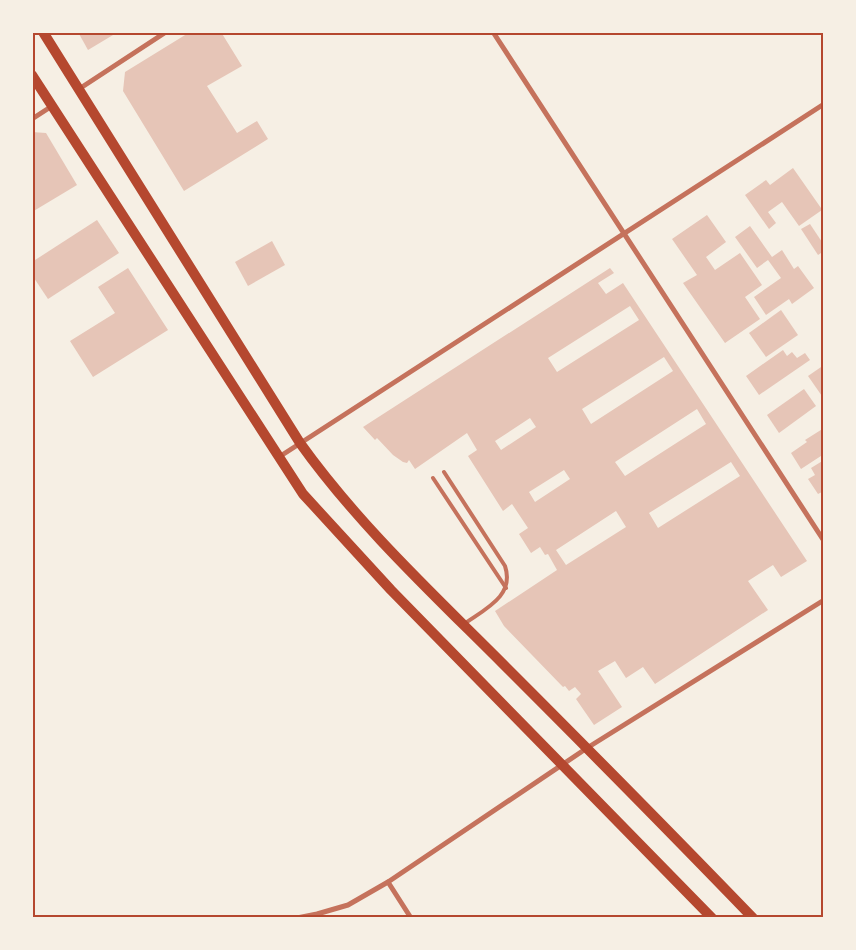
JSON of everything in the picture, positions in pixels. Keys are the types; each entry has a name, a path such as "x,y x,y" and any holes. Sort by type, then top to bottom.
{"main road":[{"path":"43,32 300,443 343,499 413,574 753,918"},
{"path":"32,74 278,458 322,517 712,918"}],"street":[{"path":"79,90 166,32"},
{"path":"493,32 824,541"},
{"path":"278,458 824,104"},
{"path":"32,119 52,105"},
{"path":"297,918 348,905 388,882 587,748 824,600"},
{"path":"388,882 411,918"}],"lane":[{"path":"444,472 504,566 508,576 506,588 502,595 463,624"},
{"path":"433,478 506,588"}],"building":[{"path":"78,32 118,32 88,50"},
{"path":"190,32 221,32 242,66 207,86 237,133 257,121 268,139 184,191 123,91 125,72"},
{"path":"32,132 46,133 77,185 32,212"},
{"path":"793,168 821,208 824,207 824,212 822,210 799,226 782,202 768,212 776,223 769,229 745,195 766,180 770,185"},
{"path":"707,215 726,242 706,257 715,270 740,253 762,285 745,297 760,319 725,343 683,283 697,275 672,239"},
{"path":"97,220 119,253 48,299 32,275 32,262"},
{"path":"810,224 824,245 824,251 818,255 801,229"},
{"path":"750,226 772,257 782,250 794,269 798,266 814,288 792,304 789,299 766,315 754,297 781,278 768,260 757,268 735,237"},
{"path":"272,241 285,265 248,286 235,262"},
{"path":"128,268 168,330 93,377 70,341 115,313 98,287"},
{"path":"610,268 614,273 598,283 606,294 623,283 807,561 781,577 773,565 748,581 768,610 655,684 643,667 626,678 615,661 598,671 622,707 594,725 576,699 581,694 575,687 569,691 565,686 563,687 504,626 495,611 557,570 548,554 545,555 540,547 531,553 519,534 528,528 512,504 503,511 468,456 477,450 467,433 415,469 409,460 407,463 403,462 393,455 377,438 375,440 363,427","holes":["630,306 639,320 557,372 548,358","664,357 673,371 591,424 582,409","697,409 706,424 625,476 615,462","530,418 536,427 501,450 495,441","731,462 740,476 658,528 649,513","564,470 570,479 535,502 529,492","616,511 626,527 566,565 556,550"]},
{"path":"781,310 798,335 766,357 749,333"},
{"path":"783,350 787,356 792,352 797,358 805,353 810,360 759,395 746,376"},
{"path":"824,365 824,399 808,376"},
{"path":"804,389 816,406 779,433 767,415"},
{"path":"824,428 824,454 801,469 791,453 807,442 805,440"},
{"path":"824,460 824,491 818,494 808,479 815,475 811,468"}]}
